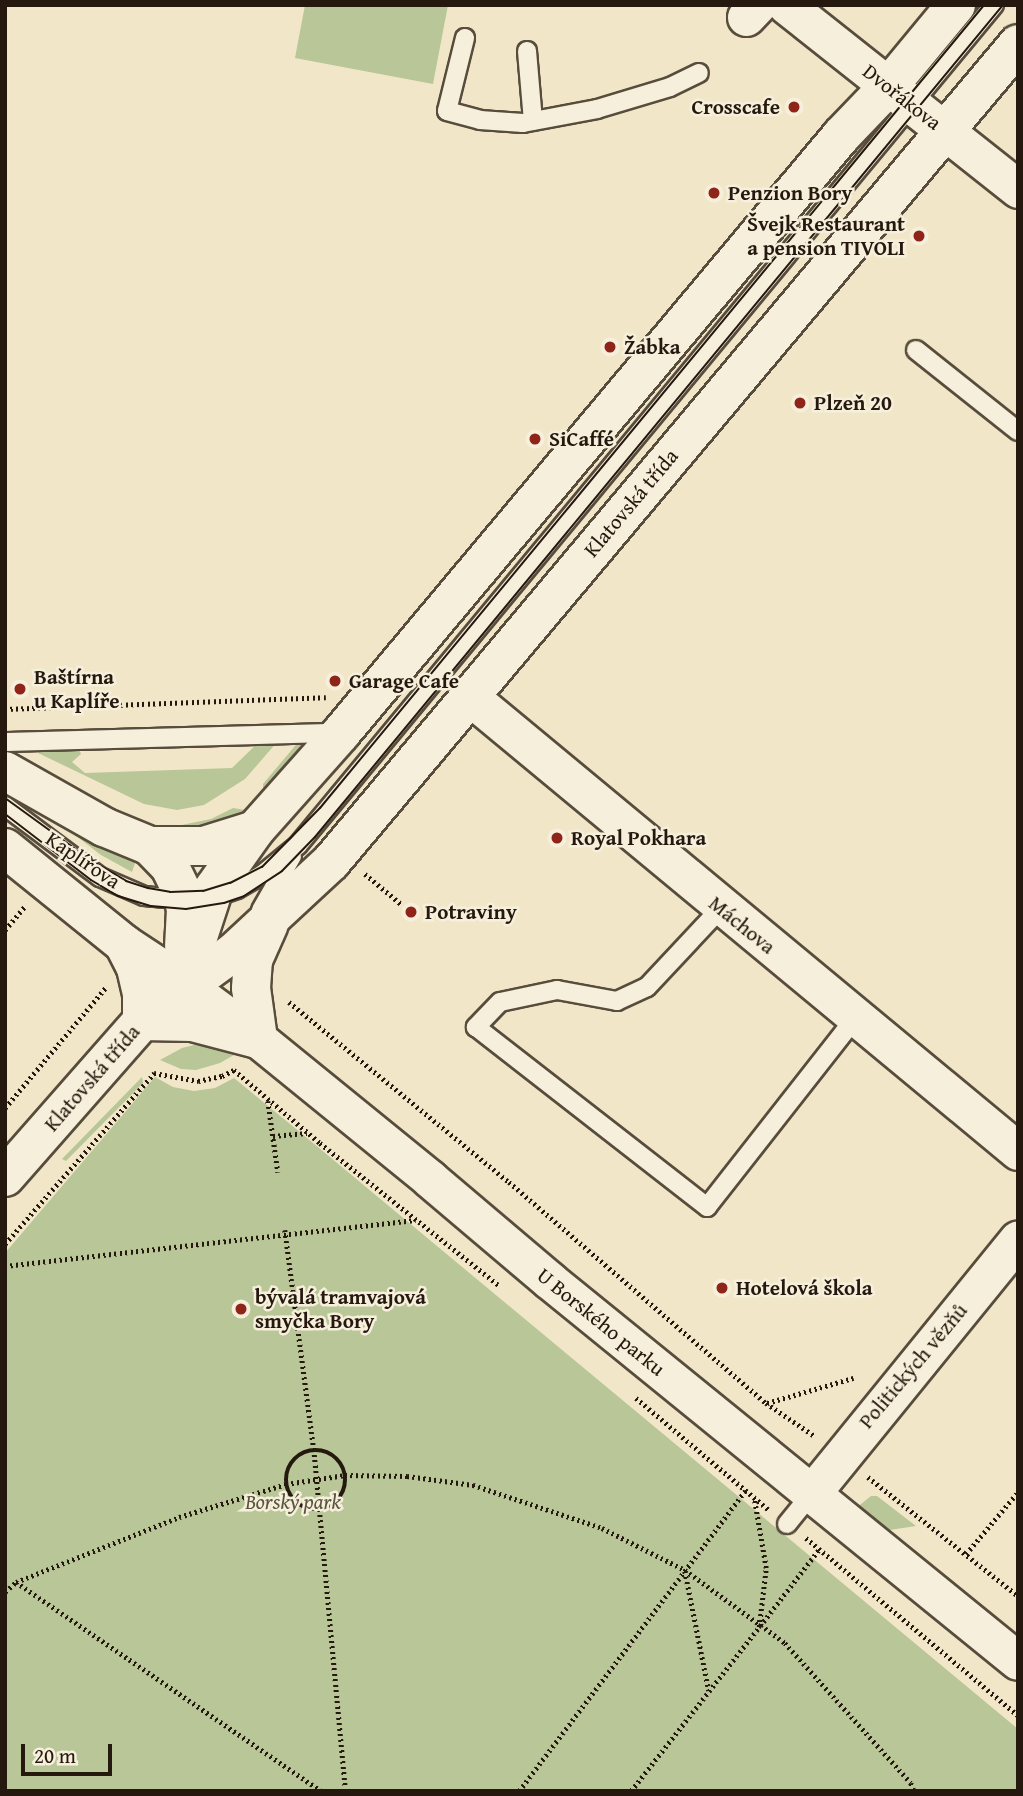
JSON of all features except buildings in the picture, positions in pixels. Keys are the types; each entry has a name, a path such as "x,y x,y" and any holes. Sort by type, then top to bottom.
{"main road":[{"name":"Klatovská třída","path":"196,899 255,830 339,715 841,135 901,95 956,5"},
{"name":"Klatovská třída","path":"5,1177 142,1021 183,983 209,970 234,951 331,862 1018,44"},
{"name":"Kaplířova","path":"5,771 104,827 150,846"},
{"path":"150,846 204,846 255,830"},
{"path":"150,846 196,899 183,983"},
{"name":"Kaplířova","path":"5,848 124,944 183,983"},
{"path":"124,944 139,982 142,1021 193,1023 258,1039 251,988 253,960 262,934 278,911"}],"street":[{"name":"Dvořákova","path":"786,5 1018,189"},
{"name":"Máchova","path":"469,696 1018,1152"},
{"name":"U Borského parku","path":"183,983 258,1039 1018,1661"},
{"name":"Politických vězňů","path":"811,1494 1018,1240"}],"lane":[{"name":"Klatovská třída","path":"234,951 298,845 901,95 994,5"},
{"path":"465,38 447,111 480,120 533,121 597,109 670,87 699,73"},
{"path":"527,51 533,121"},
{"path":"916,350 1018,431"},
{"path":"5,742 339,715"},
{"name":"Kaplířova","path":"5,806 100,877 144,896 196,899"},
{"name":"Klatovská třída","path":"196,899 237,889 264,874 298,845"},
{"path":"721,908 647,987 617,1001 557,990 500,1002 476,1027 707,1207 855,1018"},
{"path":"787,1524 811,1494"}],"path":[{"path":"5,709 339,715"},
{"path":"358,868 401,904"},
{"path":"5,930 30,900"},
{"path":"287,994 288,1002 509,1182 766,1403 808,1431"},
{"path":"5,1108 84,1016"},
{"path":"5,1244 154,1073 198,1081 222,1076 234,1070 307,1133 503,1288"},
{"path":"268,1100 278,1172"},
{"path":"273,1136 307,1133"},
{"path":"5,1266 286,1232 415,1220"},
{"path":"286,1232 314,1449 346,1791"},
{"path":"766,1403 853,1378"},
{"path":"631,1393 745,1491 820,1548 1018,1715"},
{"path":"314,1449 333,1455 340,1461 345,1475 344,1490 340,1498 332,1506 320,1510 295,1502 286,1484 289,1465 304,1452 314,1449"},
{"path":"840,1456 1018,1596"},
{"path":"5,1591 16,1582 179,1517 286,1484 345,1475 407,1476 472,1485 519,1498 602,1528 685,1570 759,1627 785,1643 911,1783 914,1791"},
{"path":"519,1791 745,1491"},
{"path":"966,1554 1018,1492"},
{"path":"754,1498 766,1568 759,1627"},
{"path":"631,1791 820,1548"},
{"path":"685,1570 709,1691"},
{"path":"16,1582 321,1791"}],"green space":[{"path":"305,5 448,5 433,84 295,58"},
{"path":"261,740 278,741 245,779 204,805 177,810 144,804 38,753 43,749 78,747 81,754 72,762 85,773 232,768"},
{"path":"300,740 305,747 263,795 263,784"},
{"path":"37,806 137,857 132,872 101,855"},
{"path":"233,808 245,810 217,826 167,828 211,819"},
{"path":"194,1045 205,1045 234,1055 220,1063 196,1070 181,1069 160,1060"},
{"path":"142,1077 143,1083 66,1161 62,1159"},
{"name":"Borský park","path":"155,1077 173,1087 194,1091 215,1088 234,1078 301,1133 1018,1729 1018,1791 5,1791 5,1253"},
{"path":"871,1496 877,1496 916,1526 883,1531 856,1508"}],"tram line":[{"path":"5,798 92,861 126,881 148,888 170,892 203,891 230,883 262,867 320,808 984,5"},
{"path":"5,814 91,880 118,896 151,906 186,909 224,903 244,896 282,871 315,837 1003,5"}],"place":[{"name":"Crosscafe","path":"794,107"},
{"name":"Penzion Bory","path":"714,193"},
{"name":"Švejk Restaurant a pension TIVOLI","path":"919,236"},
{"name":"Žabka","path":"610,347"},
{"name":"Plzeň 20","path":"800,403"},
{"name":"SiCaffé","path":"535,439"},
{"name":"Garage Cafe","path":"335,681"},
{"name":"Baštírna u Kaplíře","path":"20,689"},
{"name":"Royal Pokhara","path":"557,838"},
{"name":"Potraviny","path":"411,912"},
{"name":"Hotelová škola","path":"722,1288"},
{"name":"bývalá tramvajová smyčka Bory","path":"241,1309"}]}
